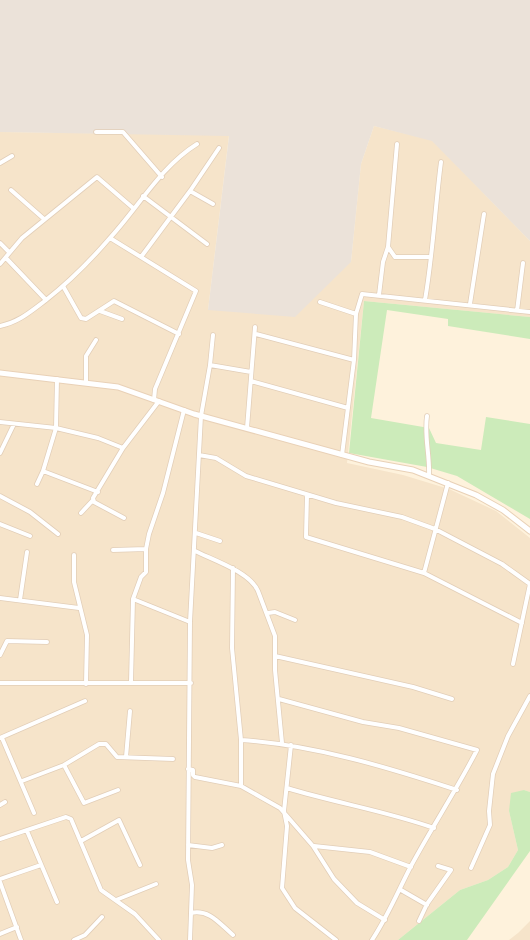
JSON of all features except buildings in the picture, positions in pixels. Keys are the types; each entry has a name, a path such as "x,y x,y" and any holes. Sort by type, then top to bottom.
{"street":[{"path":"96,132 122,132 162,177"},
{"path":"0,326 19,321 63,286 110,238 143,196 184,152 197,144"},
{"path":"379,295 383,262 388,247 398,144"},
{"path":"141,257 219,148"},
{"path":"0,162 12,156"},
{"path":"425,300 430,266 429,257 437,214 436,195 441,162"},
{"path":"0,264 44,219 79,194 97,177 133,208"},
{"path":"11,190 44,219"},
{"path":"190,191 212,204"},
{"path":"143,196 207,244"},
{"path":"470,304 484,214"},
{"path":"81,513 93,500 123,448 157,400 156,388 196,290 110,238"},
{"path":"0,243 10,252"},
{"path":"388,247 395,257 429,257"},
{"path":"6,258 46,300"},
{"path":"517,311 523,263"},
{"path":"63,286 81,318 86,319 100,311 110,302 117,302 178,334"},
{"path":"342,455 354,360 356,314 362,294 470,304 530,312"},
{"path":"320,302 356,314"},
{"path":"100,311 122,319"},
{"path":"247,428 256,334 255,327"},
{"path":"256,334 354,360"},
{"path":"190,940 192,886 188,860 188,769 191,683 190,622 201,416 213,335"},
{"path":"86,382 86,356 96,340"},
{"path":"210,365 251,372"},
{"path":"0,373 118,387 201,416 342,455 429,476 504,510 530,530"},
{"path":"37,484 43,471 56,428 57,379"},
{"path":"251,381 348,408"},
{"path":"131,682 133,599 147,568 146,548 184,410"},
{"path":"427,416 424,434 430,456 429,476"},
{"path":"0,422 56,428 98,438 123,448"},
{"path":"0,453 14,424"},
{"path":"199,455 216,458 246,476 336,503 402,517 435,530 502,564 530,584 513,664"},
{"path":"43,471 98,492"},
{"path":"424,573 448,483"},
{"path":"307,494 306,537 424,573 522,624"},
{"path":"0,496 30,512 58,534"},
{"path":"93,500 124,518"},
{"path":"0,524 30,536"},
{"path":"196,533 220,541"},
{"path":"114,550 146,548"},
{"path":"194,551 233,568 256,586 268,613 275,636 275,670 282,743"},
{"path":"20,600 27,552"},
{"path":"74,554 73,577 88,640 86,684"},
{"path":"233,568 232,648 241,740 240,786"},
{"path":"0,598 79,608"},
{"path":"133,599 190,622"},
{"path":"268,613 275,612 296,620"},
{"path":"0,655 7,641 47,642"},
{"path":"275,656 413,687 452,699"},
{"path":"0,683 18,681 86,684 100,681 191,683"},
{"path":"471,868 490,824 488,812 493,774 508,736 530,696"},
{"path":"279,699 363,722 399,728 478,750 457,790 411,867 385,920 372,940"},
{"path":"34,813 22,781 1,738 85,701"},
{"path":"126,757 130,711"},
{"path":"241,740 291,745 410,775 457,790"},
{"path":"22,781 64,765 99,744 106,744 117,757 173,759"},
{"path":"291,745 284,811 287,826 283,892 300,912 336,940"},
{"path":"64,765 84,803 118,790"},
{"path":"188,769 194,770 193,775 196,777 240,786 284,811 291,823 313,846 334,879 357,903 385,920"},
{"path":"287,788 333,802 378,810 434,828"},
{"path":"0,805 6,802"},
{"path":"0,840 69,817 72,819 102,890 135,914 159,940"},
{"path":"81,841 119,820 140,865"},
{"path":"27,830 57,902"},
{"path":"188,845 212,848 222,845"},
{"path":"313,846 370,852 411,867"},
{"path":"21,940 0,880 41,866"},
{"path":"419,921 427,905 451,870 438,866"},
{"path":"116,900 156,884"},
{"path":"401,890 427,905"},
{"path":"191,913 202,911 211,915 233,935"},
{"path":"74,940 85,935 102,917"},
{"path":"0,934 18,928"}],"shaded area":[{"path":"0,0 530,0 530,241 432,141 374,126 361,164 351,262 295,317 208,310 229,136 0,132"},
{"path":"374,126 432,140 530,241 530,317 364,301 347,463 403,475 449,489 496,511 530,538 530,792 524,790 509,811 518,850 508,867 488,880 460,890 398,940 0,940 0,132 229,135 208,310 351,262 361,164"},
{"path":"530,921 530,940 509,940 518,933"}],"green space":[{"path":"364,301 530,317 530,339 448,326 448,319 387,310 371,418 429,428 436,443 481,450 486,417 530,424 530,519 457,476 427,467 349,453"},
{"path":"524,790 530,792 530,851 467,940 398,940 460,890 488,880 508,867 518,850 509,811 511,793"}]}
